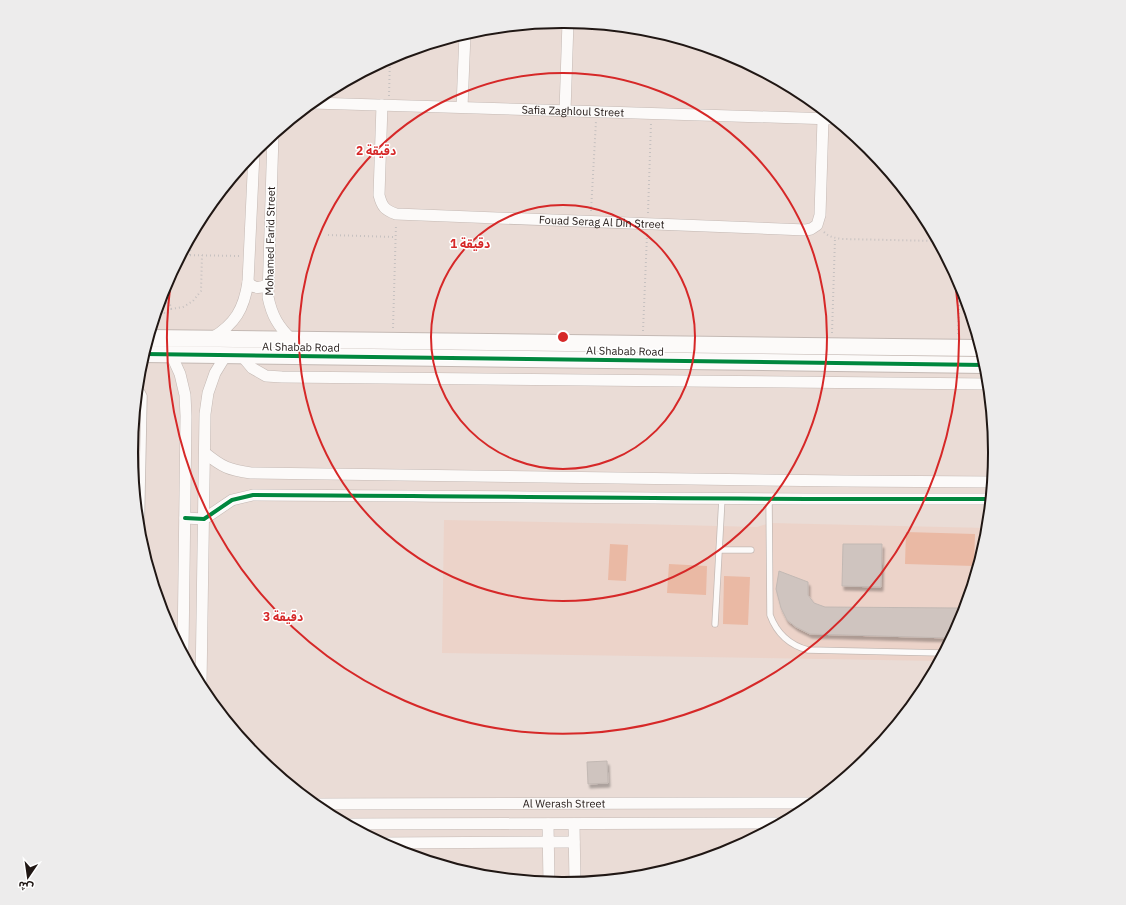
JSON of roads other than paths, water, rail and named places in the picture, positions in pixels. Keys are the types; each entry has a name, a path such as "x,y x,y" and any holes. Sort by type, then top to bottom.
{"street":[{"path":"565,111 568,28"},
{"path":"462,107 465,39"},
{"name":"Safia Zaghloul Street","path":"322,103 825,119"},
{"name":"Fouad Serag Al Din Street","path":"385,105 379,195 382,204 388,211 396,214 806,230 817,225 820,215 828,121"},
{"name":"Mohamed Farid Street","path":"274,142 268,297 276,321 292,340"},
{"name":"Mohamed Farid Street","path":"211,339 223,331 233,321 241,310 246,296 248,282 254,162"},
{"path":"248,282 257,288 268,284"},
{"name":"Al Shabab Road","path":"154,338 974,348"},
{"name":"Al Shabab Road","path":"151,354 978,365"},
{"path":"171,354 180,374 185,394 186,416 183,642"},
{"path":"201,675 205,414 208,393 215,373 226,355"},
{"path":"242,356 252,368 266,376 982,384"},
{"path":"205,453 218,464 234,471 251,473 987,482"},
{"path":"550,477 550,496"},
{"path":"642,498 643,478"},
{"path":"844,481 844,500"},
{"path":"185,518 204,519 232,500 253,495 550,496 844,500 985,499"},
{"name":"Al Werash Street","path":"326,804 802,803"},
{"name":"Al Werash Street","path":"358,824 769,823"},
{"path":"548,824 549,876"},
{"path":"574,824 575,877"},
{"path":"396,843 574,842"}],"lane":[{"path":"142,506 144,396 143,393"},
{"path":"715,624 722,498"},
{"path":"769,499 770,615 773,624 783,638 796,646 808,650 937,653"},
{"path":"719,550 751,550"}]}
